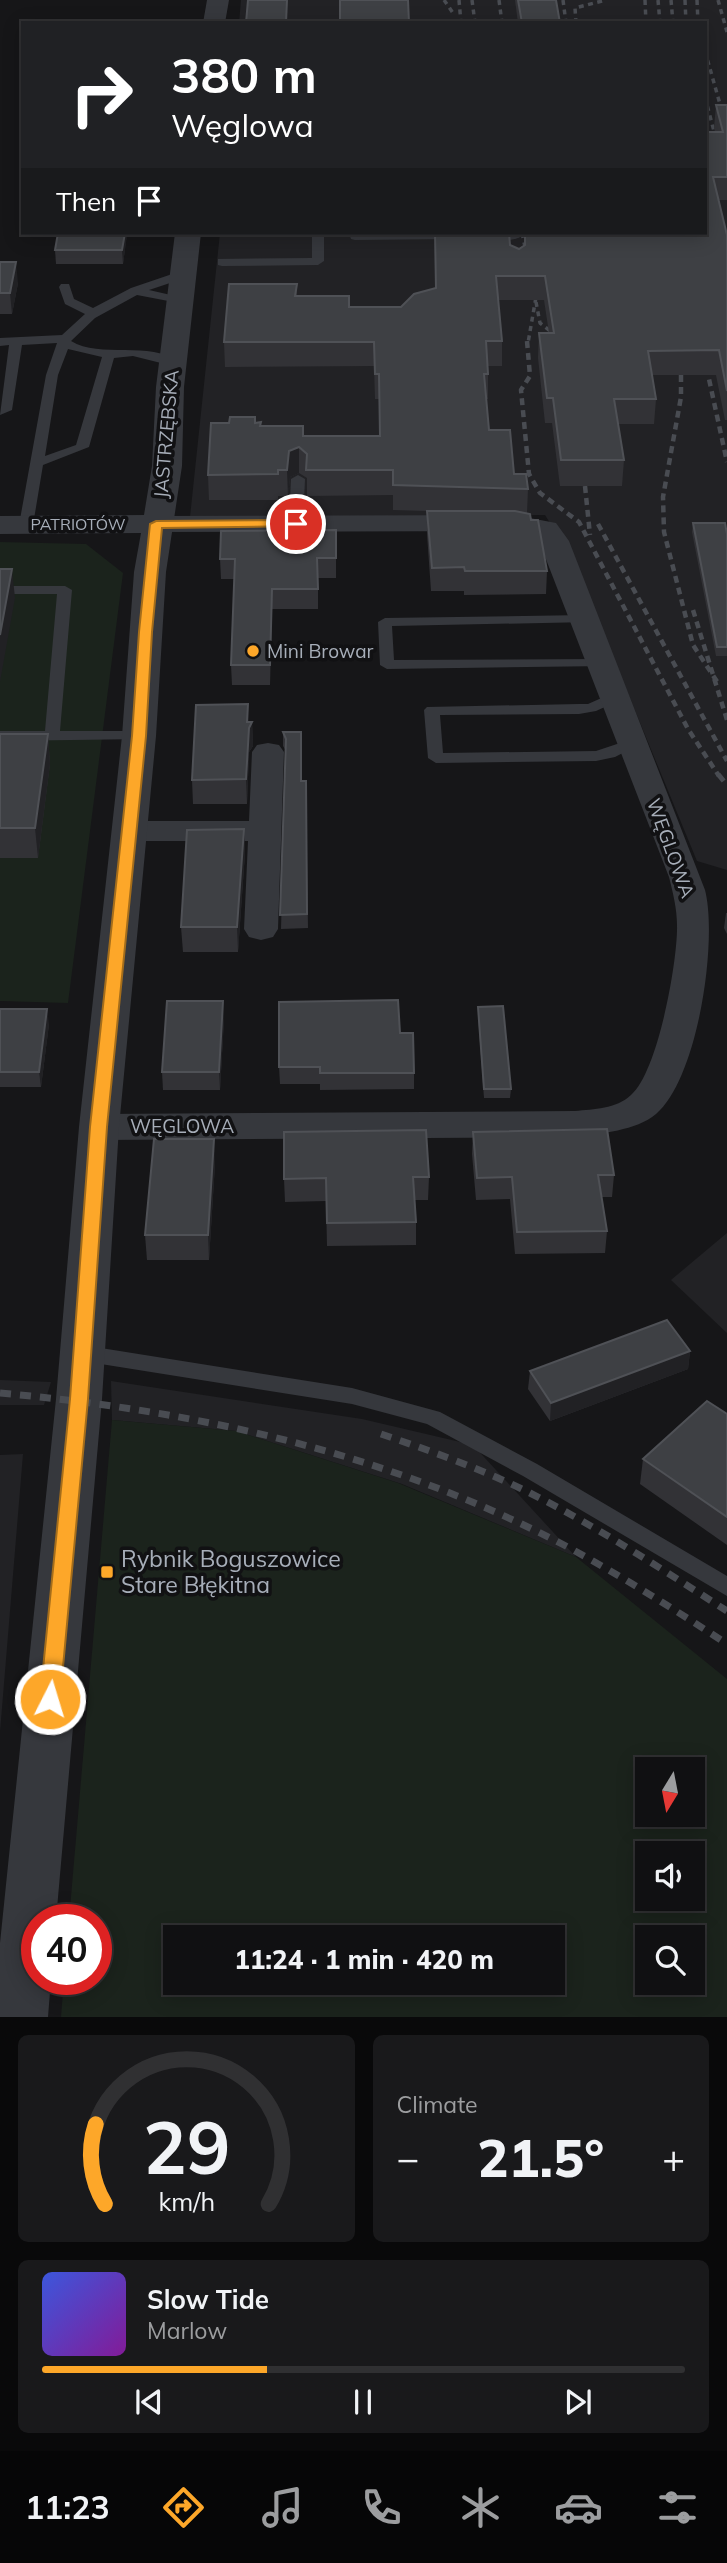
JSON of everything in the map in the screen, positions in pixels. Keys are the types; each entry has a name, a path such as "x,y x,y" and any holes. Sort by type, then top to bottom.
{"street":[{"path":"215,21 218,0"},
{"name":"JASTRZĘBSKA","path":"20,2017 82,1353 99,1127 139,736 146,621 156,524 167,466 174,352 188,235"},
{"name":"WĘGLOWA","path":"99,1127 575,1124 600,1121 639,1108 656,1090 668,1064 694,930 692,904 685,877 555,541 542,527 514,523 156,524"},
{"name":"PATRIOTÓW","path":"13,525 156,524"},
{"path":"261,929 268,752"},
{"path":"129,831 265,831"}],"lane":[{"path":"222,262 318,261 318,235"},
{"path":"355,235 516,238"},
{"path":"13,525 37,463 52,375 64,341 77,324 93,313 137,291 184,274"},
{"path":"65,287 69,301 93,313"},
{"path":"137,291 180,302"},
{"path":"0,342 64,341 109,355 174,352"},
{"path":"0,411 6,410 16,342"},
{"path":"133,352 174,352"},
{"path":"37,463 82,447 109,355"},
{"path":"296,524 298,479"},
{"path":"0,590 65,590 52,736"},
{"path":"585,619 385,622 387,665 602,663"},
{"path":"615,697 591,708 579,709 432,710 436,758 596,756 609,754 632,744"},
{"path":"0,736 139,736"},
{"path":"82,1353 352,1396 433,1418 530,1470 727,1587"}],"shaded area":[{"path":"241,0 727,0 727,870 697,861 573,560 545,515 190,517 220,235 707,235 707,21 239,21"},
{"path":"0,542 86,544 123,573 68,1003 0,1001"},
{"path":"727,1233 727,1333 671,1280"},
{"path":"0,1380 51,1382 44,1405 0,1405"},
{"path":"111,1381 362,1419 473,1445 576,1557 402,1484 236,1431 112,1420"},
{"path":"112,1420 236,1431 398,1483 576,1557 727,1679 727,2017 61,2017 63,1995 112,1995 112,1904 70,1904"},
{"path":"23,1454 0,1732 0,1455"}],"building":[{"path":"248,0 287,0 286,21 246,21"},
{"path":"340,0 408,0 409,21 340,21"},
{"path":"518,0 556,0 560,21 522,21"},
{"path":"716,105 727,105 727,177 713,177 727,235 727,391 719,350 648,351 656,399 614,399 624,460 561,460 553,398 547,398 539,333 554,333 545,276 496,276 502,341 486,341 488,374 484,374 489,430 510,430 514,474 526,474 528,489 393,485 393,470 306,470 307,454 299,447 289,451 287,470 278,470 278,474 208,475 211,423 229,423 230,417 255,417 255,423 261,422 260,426 303,426 303,436 380,436 379,374 375,374 374,342 224,342 229,284 297,284 295,296 349,296 349,307 401,307 414,294 436,288 435,235 509,235 510,245 519,249 525,245 525,235 707,235 707,132 723,132"},
{"path":"58,235 125,235 122,250 55,250"},
{"path":"0,262 16,262 10,293 0,293"},
{"path":"427,511 515,511 530,514 531,520 538,520 547,571 465,571 464,567 432,568"},
{"path":"693,523 725,523 727,647 717,647"},
{"path":"336,530 336,558 317,558 318,589 272,589 270,665 231,665 235,559 220,559 221,531"},
{"path":"0,569 12,569 0,635"},
{"path":"248,704 247,722 252,722 249,728 246,779 192,780 196,705"},
{"path":"283,732 301,732 301,781 306,781 307,914 280,915 286,739"},
{"path":"0,734 48,734 35,828 0,828"},
{"path":"244,829 237,927 181,927 187,830"},
{"path":"398,1000 400,1033 413,1033 414,1073 320,1073 320,1067 279,1067 279,1002"},
{"path":"167,1001 223,1001 219,1072 162,1072"},
{"path":"503,1006 511,1089 484,1089 478,1007"},
{"path":"0,1009 47,1009 39,1072 0,1072"},
{"path":"607,1129 614,1175 598,1175 607,1231 517,1232 512,1177 477,1178 473,1132"},
{"path":"426,1130 429,1177 413,1177 416,1222 327,1223 326,1178 284,1179 284,1132"},
{"path":"154,1139 214,1139 208,1235 145,1235"},
{"path":"667,1320 690,1351 551,1403 530,1371"},
{"path":"707,1401 727,1414 727,1517 643,1459"}],"railway":[{"path":"444,0 453,13"},
{"path":"459,0 461,21"},
{"path":"472,0 475,21"},
{"path":"499,0 502,21"},
{"path":"563,0 566,21"},
{"path":"576,21 575,8 606,0"},
{"path":"645,0 646,21"},
{"path":"658,0 660,21"},
{"path":"671,0 673,21"},
{"path":"685,0 686,21"},
{"path":"697,0 698,21"},
{"path":"718,0 727,32"},
{"path":"707,58 727,129"},
{"path":"707,105 727,181"},
{"path":"522,235 536,297 528,343"},
{"path":"536,302 540,323 549,330 568,334"},
{"path":"527,341 530,376 521,390 529,474 540,493 579,522 688,729 719,776"},
{"path":"704,356 727,462"},
{"path":"681,375 681,397 663,497 664,532 693,645 713,676"},
{"path":"585,486 590,535"},
{"path":"598,524 727,761"},
{"path":"693,610 713,676"},
{"path":"713,676 718,683"},
{"path":"713,676 727,720"},
{"path":"718,774 727,785"},
{"path":"0,1393 147,1411 290,1441 360,1461 429,1485 564,1545 606,1568 727,1644"},
{"path":"381,1434 475,1468 530,1493 605,1534 727,1611"}],"place":[{"name":"Mini Browar","path":"253,651"},
{"name":"Rybnik Boguszowice Stare Błękitna","path":"107,1572"}],"route":[{"path":"50,1699 79,1399 99,1127 144,687 145,632 156,524 296,524"}]}
